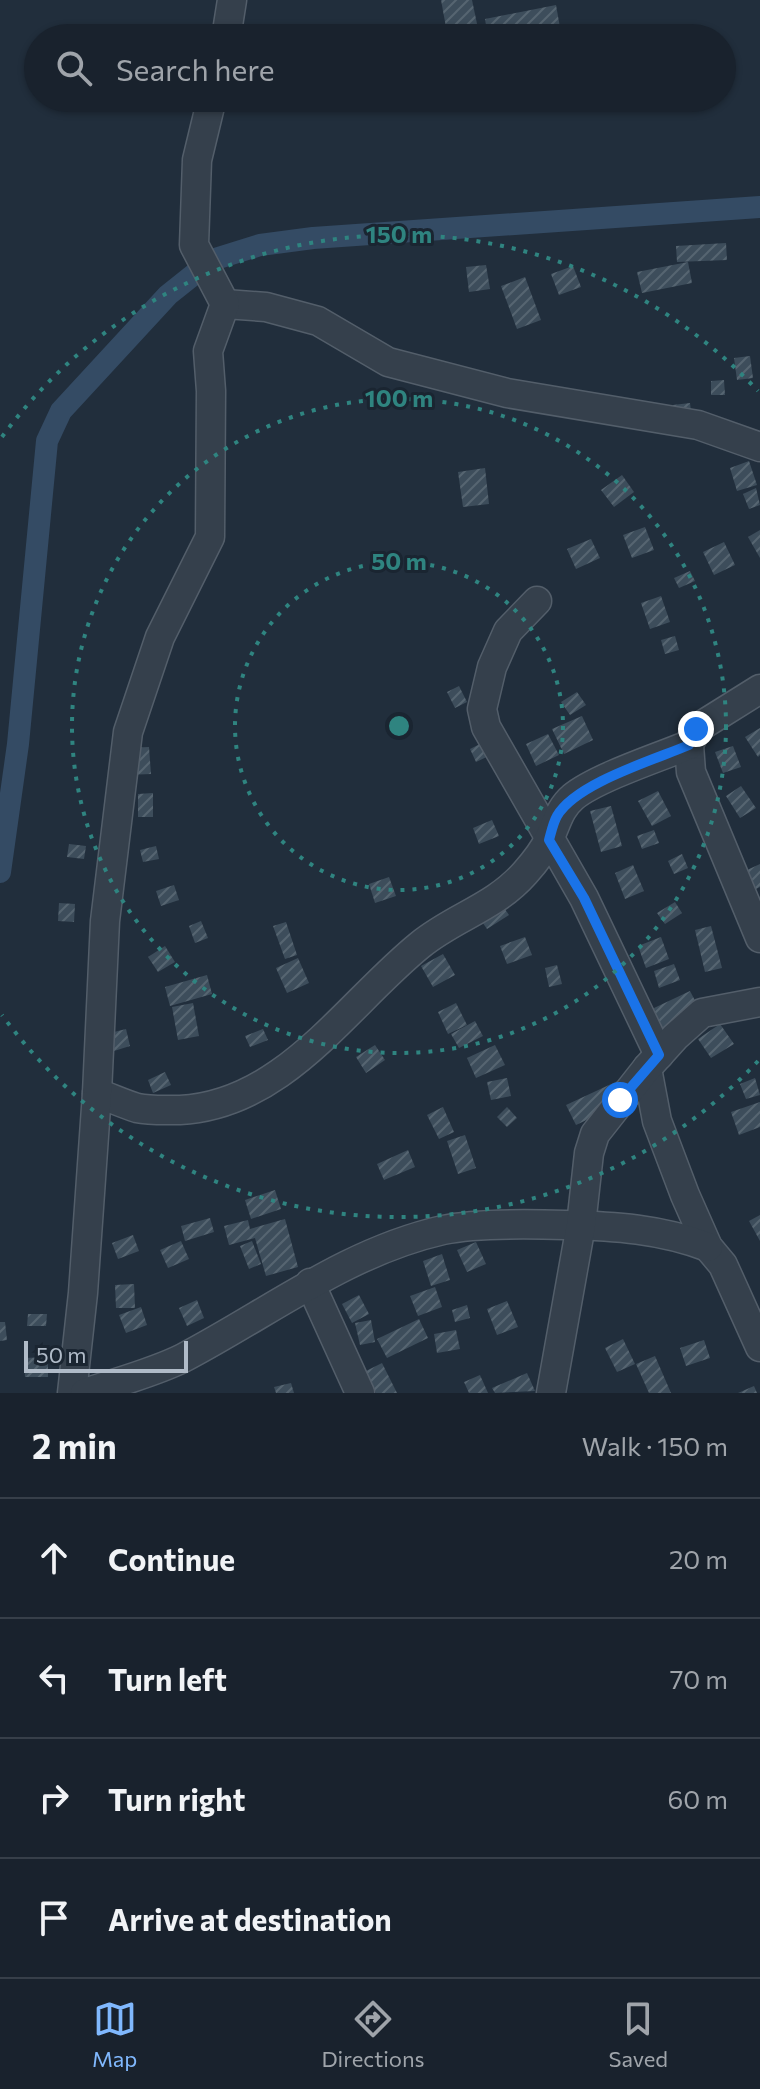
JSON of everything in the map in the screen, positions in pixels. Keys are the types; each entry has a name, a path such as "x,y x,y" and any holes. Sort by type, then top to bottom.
{"street":[{"path":"228,24 232,0"},
{"path":"72,1393 83,1293 97,1093 105,921 128,732 160,637 210,537 211,391 208,351 220,294 194,245 197,160 209,112"},
{"path":"220,294 318,321 388,362 507,393 698,425 760,447"},
{"path":"537,601 508,631 492,667 482,709 486,727 584,898 653,1062 657,1121 708,1247 723,1265 760,1347"},
{"path":"760,689 696,729 689,745 691,772 760,938"},
{"path":"97,1093 138,1108 159,1111 227,1102 257,1088 300,1058 420,944 497,899 526,873 549,840 557,816 573,797 592,785 689,745"},
{"path":"551,1393 581,1225 589,1153 595,1134 653,1062 702,1013 760,1002"},
{"path":"85,1393 180,1359 310,1283 363,1256 445,1230 581,1225 636,1228 681,1236 708,1247"},
{"path":"310,1283 360,1393"}],"building":[{"path":"441,0 472,0 477,24 445,24"},
{"path":"556,5 559,24 486,24 485,19"},
{"path":"726,243 727,260 677,262 676,246"},
{"path":"688,262 692,283 642,293 637,272"},
{"path":"486,265 490,289 469,292 466,267"},
{"path":"573,266 581,287 559,295 551,274"},
{"path":"525,277 541,320 517,329 501,286"},
{"path":"750,356 753,378 737,380 734,358"},
{"path":"724,380 725,395 711,395 711,381"},
{"path":"690,403 692,419 674,421 673,405"},
{"path":"749,461 757,485 737,491 730,468"},
{"path":"485,468 489,504 463,507 458,472"},
{"path":"622,475 634,492 614,507 601,490"},
{"path":"756,488 760,505 749,509 743,494"},
{"path":"645,527 654,550 632,558 623,535"},
{"path":"760,530 760,558 748,537"},
{"path":"591,539 600,558 576,569 567,549"},
{"path":"724,542 735,565 714,575 703,552"},
{"path":"690,571 695,581 679,588 674,578"},
{"path":"661,596 670,622 650,629 641,603"},
{"path":"675,636 679,650 665,654 661,640"},
{"path":"459,686 467,702 455,708 447,692"},
{"path":"577,692 586,705 570,715 561,702"},
{"path":"582,716 593,740 564,754 552,729"},
{"path":"760,728 760,755 758,757 745,737"},
{"path":"548,734 559,755 536,766 526,744"},
{"path":"488,740 495,753 476,762 470,749"},
{"path":"733,746 741,767 723,773 715,752"},
{"path":"149,747 151,774 127,775 126,748"},
{"path":"741,786 756,808 740,818 726,796"},
{"path":"658,791 671,816 652,826 638,801"},
{"path":"153,793 153,817 138,817 138,794"},
{"path":"611,806 622,846 601,852 590,811"},
{"path":"492,820 499,836 479,844 473,828"},
{"path":"654,830 659,843 642,849 637,836"},
{"path":"69,844 86,846 84,859 67,857"},
{"path":"156,846 159,859 143,862 140,850"},
{"path":"682,854 688,868 674,874 668,861"},
{"path":"760,864 760,887 756,889 747,870"},
{"path":"633,865 644,891 625,899 615,873"},
{"path":"389,877 396,896 375,903 369,884"},
{"path":"174,885 179,900 161,906 156,891"},
{"path":"495,895 509,915 487,929 474,910"},
{"path":"675,902 682,913 665,924 657,913"},
{"path":"59,903 75,904 74,922 58,921"},
{"path":"201,921 208,938 195,943 189,926"},
{"path":"286,922 297,955 285,959 273,926"},
{"path":"711,926 722,968 705,972 695,930"},
{"path":"525,937 532,955 507,964 500,946"},
{"path":"661,937 669,959 646,968 638,946"},
{"path":"165,946 175,962 158,972 148,957"},
{"path":"443,954 455,975 433,987 421,966"},
{"path":"298,958 309,983 287,993 276,968"},
{"path":"674,964 680,980 659,988 654,971"},
{"path":"557,965 562,984 549,987 545,968"},
{"path":"207,975 212,994 170,1006 165,987"},
{"path":"690,991 700,1010 645,1036 635,1017"},
{"path":"193,1003 199,1036 178,1040 172,1007"},
{"path":"456,1003 467,1025 448,1034 438,1012"},
{"path":"475,1021 483,1036 459,1048 451,1034"},
{"path":"720,1024 734,1044 711,1058 698,1039"},
{"path":"126,1029 130,1046 114,1051 110,1033"},
{"path":"263,1029 268,1040 250,1047 245,1036"},
{"path":"375,1045 385,1060 366,1073 356,1057"},
{"path":"495,1045 505,1065 476,1078 467,1058"},
{"path":"165,1072 171,1085 153,1093 148,1080"},
{"path":"507,1078 511,1096 491,1100 487,1082"},
{"path":"624,1078 633,1098 576,1125 566,1105"},
{"path":"755,1078 760,1095 746,1099 740,1084"},
{"path":"760,1102 760,1127 739,1135 731,1112"},
{"path":"443,1107 454,1132 439,1139 427,1115"},
{"path":"507,1107 517,1118 507,1127 497,1117"},
{"path":"465,1135 476,1168 458,1174 447,1141"},
{"path":"408,1150 415,1167 384,1180 377,1164"},
{"path":"275,1190 281,1209 251,1219 245,1200"},
{"path":"760,1215 760,1241 749,1221"},
{"path":"210,1218 214,1232 185,1241 181,1226"},
{"path":"285,1219 298,1267 266,1276 255,1238 229,1245 224,1226 248,1220 250,1229"},
{"path":"133,1235 139,1251 118,1259 112,1243"},
{"path":"181,1241 189,1259 168,1268 160,1250"},
{"path":"252,1241 261,1264 249,1269 240,1246"},
{"path":"476,1242 486,1264 467,1272 457,1250"},
{"path":"442,1254 450,1280 431,1286 423,1261"},
{"path":"134,1284 135,1308 116,1308 115,1285"},
{"path":"435,1287 442,1307 418,1316 410,1296"},
{"path":"359,1295 369,1314 352,1323 342,1304"},
{"path":"197,1300 204,1318 187,1326 179,1308"},
{"path":"507,1301 518,1327 497,1335 487,1309"},
{"path":"467,1305 470,1318 455,1322 452,1310"},
{"path":"141,1307 147,1325 126,1333 119,1315"},
{"path":"28,1314 47,1314 46,1326 27,1326"},
{"path":"419,1319 428,1338 387,1358 377,1339"},
{"path":"371,1320 375,1342 360,1345 355,1323"},
{"path":"0,1322 5,1322 7,1340 0,1341"},
{"path":"456,1330 460,1349 437,1353 434,1334"},
{"path":"623,1339 635,1364 617,1372 605,1348"},
{"path":"704,1340 710,1358 686,1366 680,1348"},
{"path":"655,1356 671,1393 649,1393 636,1364"},
{"path":"48,1357 48,1377 25,1377 24,1358"},
{"path":"382,1363 397,1393 376,1393 366,1371"},
{"path":"527,1373 535,1391 495,1393 492,1388"},
{"path":"480,1375 488,1393 469,1393 464,1382"},
{"path":"291,1383 294,1393 276,1393 274,1387"},
{"path":"754,1386 757,1393 738,1393"}],"waterway":[{"path":"0,872 18,744 47,441 61,411 168,295 212,260 260,245 313,238 760,207"}],"route":[{"path":"620,1100 659,1055 584,898 549,840 557,816 573,797 592,785 689,745 696,729"}]}
